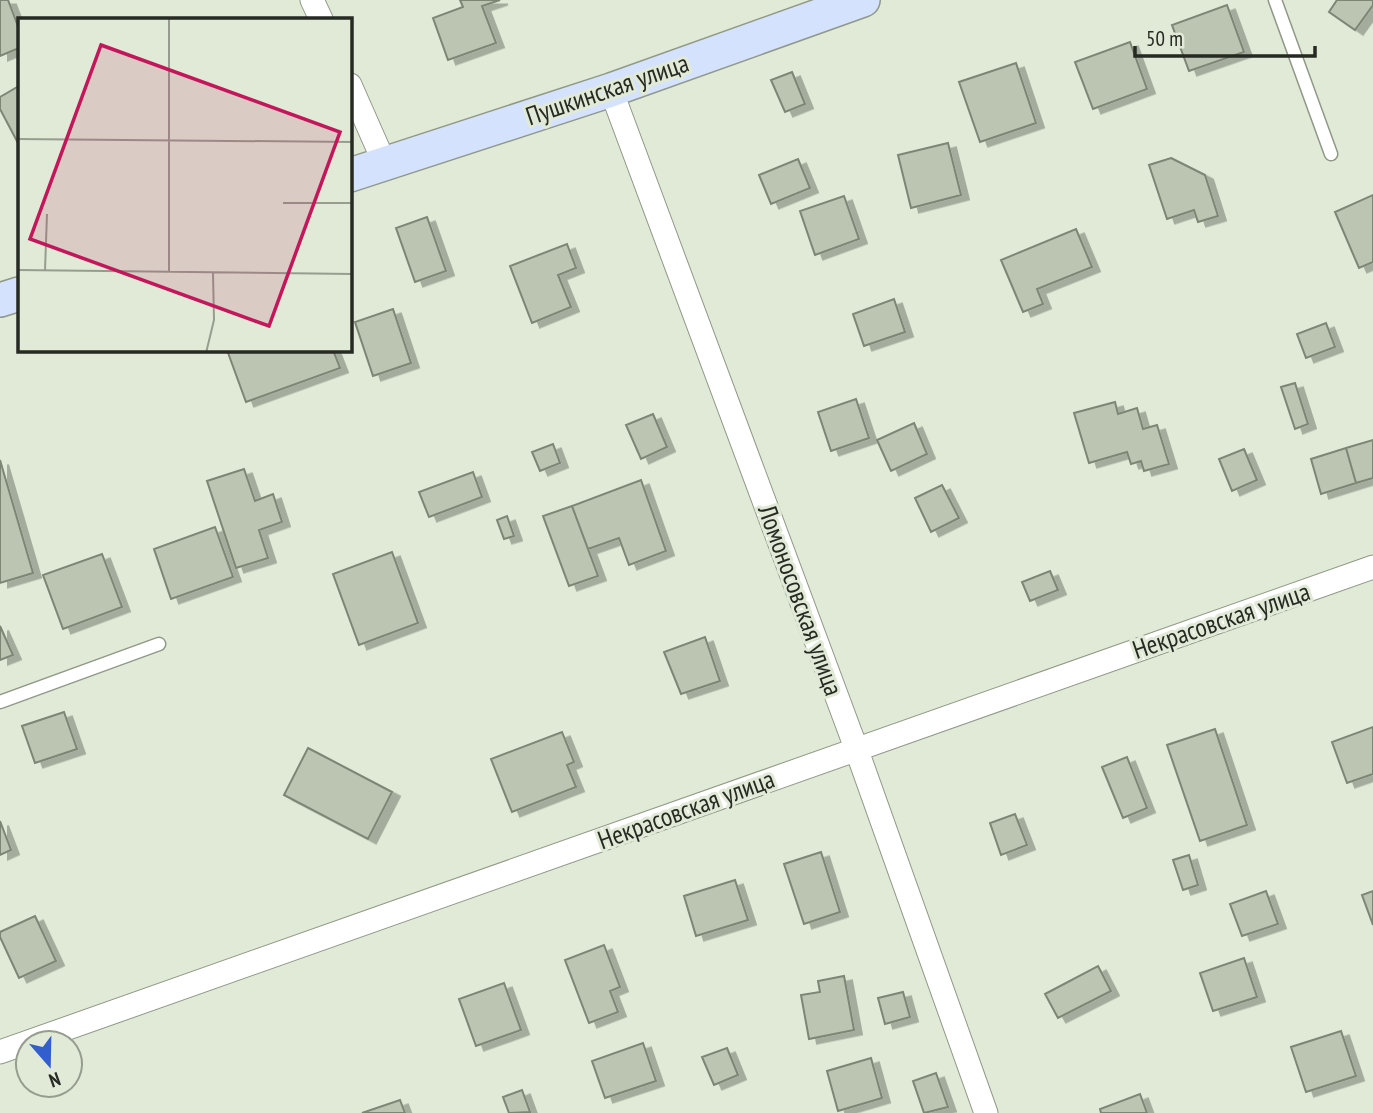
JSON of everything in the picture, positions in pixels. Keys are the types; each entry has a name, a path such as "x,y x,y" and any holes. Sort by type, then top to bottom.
{"street":[{"path":"312,0 321,18"},
{"name":"Пушкинская улица","path":"352,174 611,90 863,0"},
{"path":"352,90 384,162"},
{"name":"Ломоносовская улица","path":"611,90 856,748 986,1113"},
{"path":"0,300 18,294"},
{"name":"Некрасовская улица","path":"0,1052 1373,567"}],"lane":[{"path":"1275,0 1331,154"},
{"path":"0,702 159,644"}],"building":[{"path":"0,0 8,0 18,26 18,48 0,56"},
{"path":"460,0 500,0 482,6 496,43 448,60 433,18 463,7"},
{"path":"1337,0 1373,0 1373,5 1355,30 1329,12"},
{"path":"1227,5 1244,52 1189,71 1172,25"},
{"path":"1130,42 1147,89 1093,109 1075,62"},
{"path":"1016,63 1036,123 980,142 959,82"},
{"path":"792,72 805,104 785,112 771,80"},
{"path":"18,87 18,143 0,109 0,97"},
{"path":"948,143 961,195 911,208 898,155"},
{"path":"1171,158 1205,175 1218,216 1198,222 1194,210 1167,219 1149,165"},
{"path":"798,159 810,188 771,204 759,175"},
{"path":"1373,195 1373,262 1359,268 1335,212"},
{"path":"844,196 859,239 815,255 800,211"},
{"path":"427,217 446,271 415,282 396,228"},
{"path":"1076,229 1092,267 1037,289 1043,304 1023,312 1001,260"},
{"path":"567,244 576,268 558,275 571,307 532,323 510,266"},
{"path":"894,299 905,332 864,346 853,314"},
{"path":"393,309 411,363 373,376 355,322"},
{"path":"1326,323 1335,347 1306,358 1297,334"},
{"path":"228,352 334,352 340,368 246,402"},
{"path":"1295,383 1308,424 1295,429 1281,387"},
{"path":"856,399 869,438 831,451 818,412"},
{"path":"1115,402 1118,414 1137,408 1143,429 1157,425 1169,464 1144,471 1141,461 1131,464 1127,452 1089,463 1074,413"},
{"path":"653,414 667,447 641,459 626,425"},
{"path":"914,423 927,454 891,471 877,440"},
{"path":"1373,440 1373,478 1356,483 1346,448"},
{"path":"553,444 560,463 540,471 532,452"},
{"path":"1346,448 1356,483 1321,494 1311,459"},
{"path":"1244,449 1257,480 1232,491 1219,459"},
{"path":"0,460 33,573 0,583"},
{"path":"244,469 255,501 273,494 282,522 259,530 268,558 236,568 207,481"},
{"path":"473,472 482,497 429,517 419,492"},
{"path":"641,480 666,551 629,565 619,538 588,549 572,506"},
{"path":"942,485 959,518 931,532 915,498"},
{"path":"572,506 598,576 569,586 543,516"},
{"path":"507,516 514,536 504,539 497,520"},
{"path":"215,527 233,577 171,599 154,549"},
{"path":"392,552 418,623 359,645 333,574"},
{"path":"102,554 122,607 63,629 43,575"},
{"path":"1050,571 1058,590 1030,601 1022,582"},
{"path":"0,626 13,655 0,660"},
{"path":"705,637 720,681 681,694 664,652"},
{"path":"64,712 77,749 35,763 22,726"},
{"path":"1373,727 1373,774 1347,783 1332,742"},
{"path":"1215,729 1247,825 1200,841 1167,745"},
{"path":"562,732 574,762 567,765 576,787 512,812 491,759"},
{"path":"308,748 392,792 368,839 284,795"},
{"path":"1127,757 1147,808 1123,818 1102,767"},
{"path":"1015,814 1027,845 1001,855 990,823"},
{"path":"0,821 11,850 0,855"},
{"path":"821,852 840,912 804,924 784,864"},
{"path":"1189,855 1198,885 1183,890 1173,860"},
{"path":"735,880 748,920 696,936 684,896"},
{"path":"1266,891 1278,924 1242,936 1230,904"},
{"path":"1373,891 1373,925 1362,895"},
{"path":"35,916 56,961 19,978 0,932"},
{"path":"604,945 620,987 610,991 618,1012 589,1023 565,960"},
{"path":"1244,958 1257,997 1213,1011 1200,973"},
{"path":"1098,966 1111,991 1058,1018 1045,994"},
{"path":"844,976 854,1030 809,1039 801,995 820,992 818,981"},
{"path":"504,983 521,1030 476,1046 459,999"},
{"path":"903,992 910,1017 885,1024 878,998"},
{"path":"1341,1031 1356,1076 1306,1092 1291,1047"},
{"path":"643,1043 656,1081 605,1098 592,1061"},
{"path":"727,1048 738,1075 714,1085 702,1057"},
{"path":"871,1058 882,1098 838,1111 827,1071"},
{"path":"936,1073 948,1107 924,1113 913,1081"},
{"path":"522,1090 530,1112 509,1113 503,1097"},
{"path":"1140,1094 1147,1113 1101,1113 1100,1109"},
{"path":"400,1100 405,1113 362,1113"}]}
